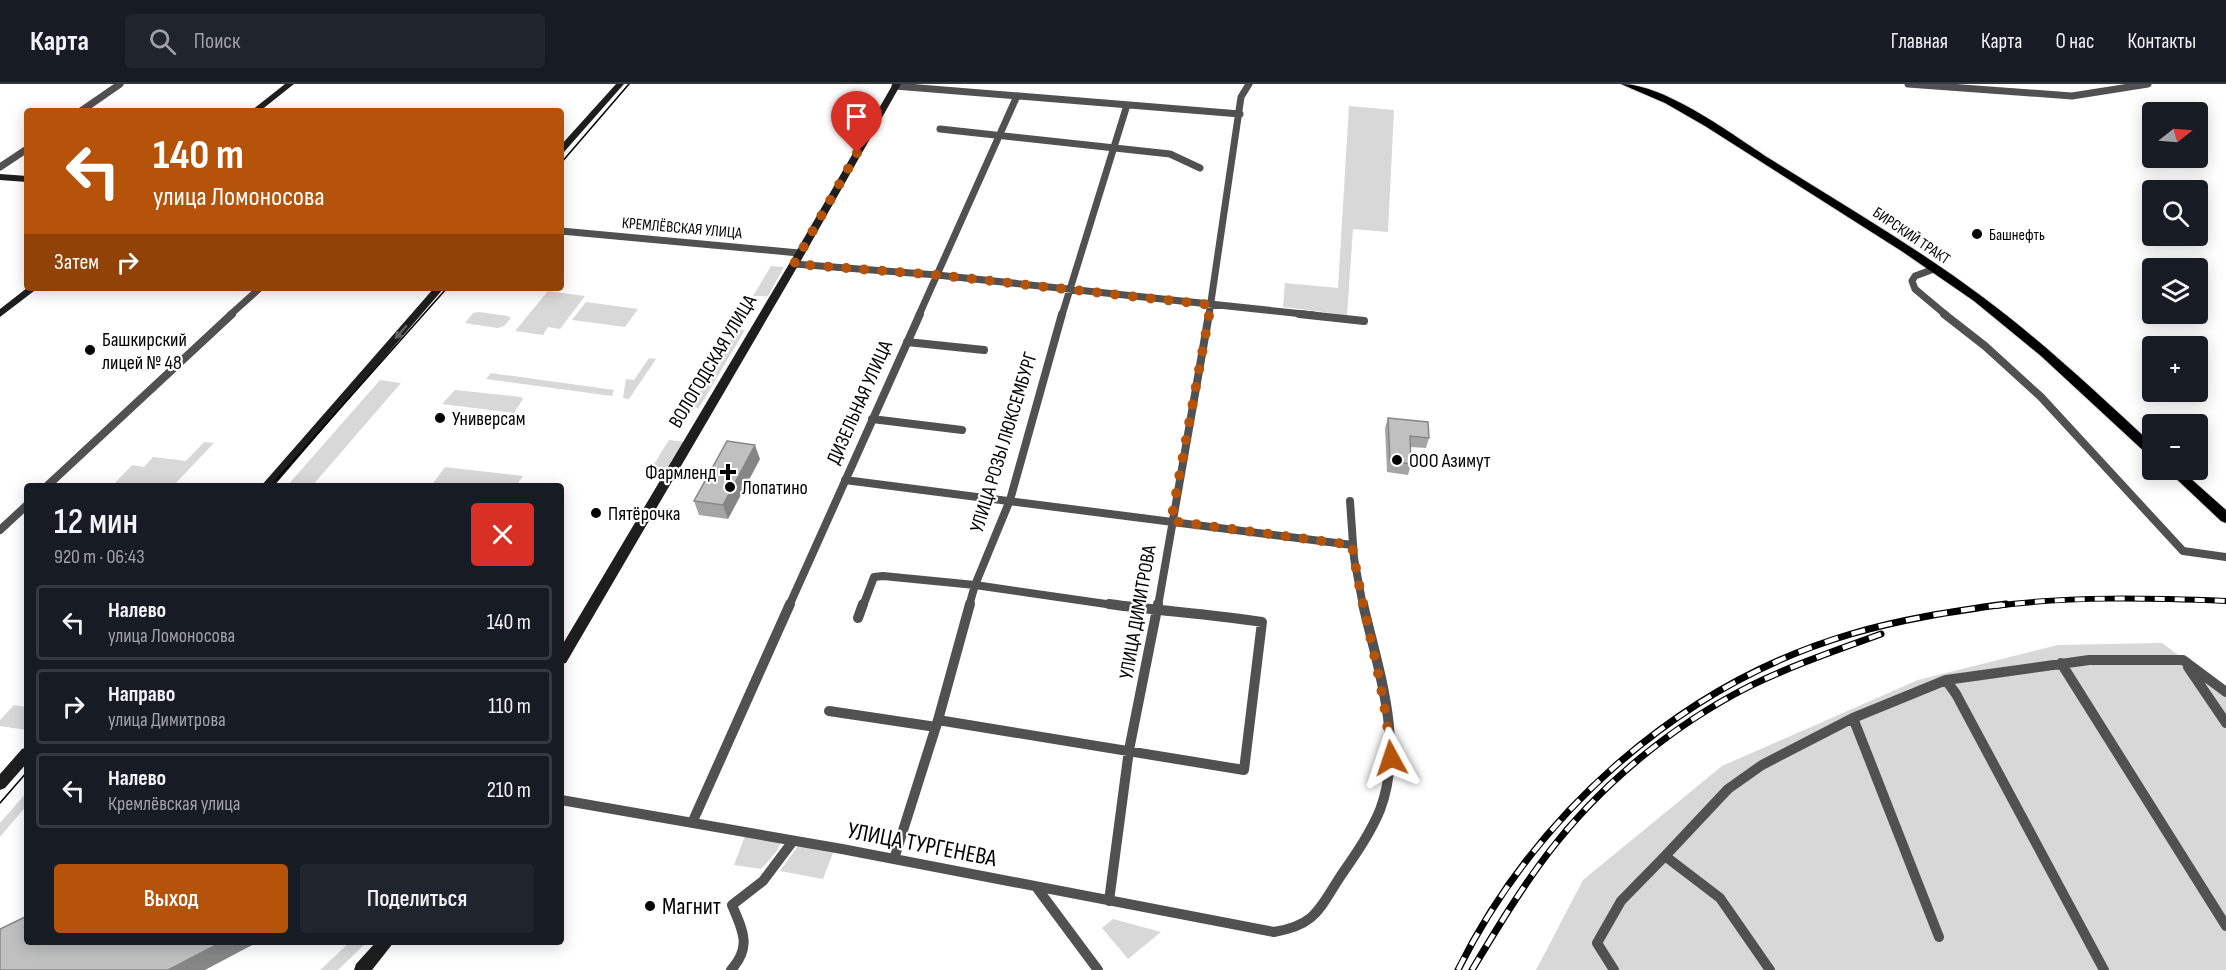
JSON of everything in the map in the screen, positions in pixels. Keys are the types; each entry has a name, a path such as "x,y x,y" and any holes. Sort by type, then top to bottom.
{"main road":[{"path":"259,108 290,84"},
{"path":"564,147 620,84"},
{"name":"БИРСКИЙ ТРАКТ","path":"1626,84 1667,101 1698,118 1934,269 2026,338 2142,442"},
{"name":"ВОЛОГОДСКАЯ УЛИЦА","path":"564,654 797,259 896,85"},
{"path":"0,177 24,179"},
{"path":"0,314 29,291"},
{"path":"270,483 436,291"},
{"path":"2184,480 2226,518"},
{"path":"0,784 24,756"},
{"path":"362,970 383,945"}],"street":[{"path":"85,108 120,84"},
{"name":"УЛИЦА ДИМИТРОВА","path":"1109,901 1129,750 1157,611 1171,521 1211,305 1241,97 1249,84"},
{"path":"1908,84 2072,96 2148,84"},
{"path":"896,85 1240,114"},
{"name":"ДИЗЕЛЬНАЯ УЛИЦА","path":"693,823 1017,96"},
{"name":"УЛИЦА РОЗЫ ЛЮКСЕМБУРГ","path":"894,859 937,723 975,585 1010,501 1069,289 1127,105"},
{"path":"940,129 1170,154 1187,159 1200,168"},
{"path":"0,167 24,151"},
{"name":"КРЕМЛЁВСКАЯ УЛИЦА","path":"564,231 937,275 1364,321"},
{"path":"1934,269 1915,276 1912,281 1924,298 1985,346 2041,397 2183,550 2226,557"},
{"path":"50,483 257,291"},
{"path":"907,342 984,350"},
{"path":"872,419 962,430"},
{"path":"845,480 1352,545 1350,501"},
{"path":"0,530 24,508"},
{"name":"УЛИЦА ТУРГЕНЕВА","path":"564,801 894,859 1274,932 1304,924 1369,835 1383,798 1391,758 1388,718 1359,589 1352,545"},
{"path":"830,711 937,723 1129,750 1244,770 1262,622 1209,614 1157,611 975,585 874,577 858,618"},
{"path":"1614,970 1597,943 1621,901 1728,789 1762,765 1853,718 1946,680 2061,663 2143,658 2183,660 2226,692"},
{"path":"2183,660 2226,723"},
{"path":"2061,663 2226,926"},
{"path":"1946,680 1956,694 2104,970"},
{"path":"1853,718 1939,937"},
{"path":"731,970 741,961 746,937 732,905 763,881 793,841"},
{"path":"1665,856 1720,898 1770,970"},
{"path":"1037,888 1098,970"}],"shaded area":[{"path":"1349,106 1394,110 1388,232 1353,229 1347,315 1283,307 1285,283 1338,288"},
{"path":"771,266 784,267 768,296 753,296"},
{"path":"548,291 585,296 560,329 548,327 543,335 515,331"},
{"path":"586,302 638,309 625,327 572,320"},
{"path":"473,313 511,318 504,326 498,328 465,323"},
{"path":"737,329 745,330 699,408 691,407"},
{"path":"649,358 656,359 629,399 623,398 626,379 634,380"},
{"path":"491,373 614,390 612,396 486,379"},
{"path":"380,380 401,383 315,483 290,483"},
{"path":"455,390 523,399 514,413 442,404"},
{"path":"669,440 686,442 662,482 651,469"},
{"path":"204,442 214,443 176,483 115,483 132,465 144,467 153,457 186,461"},
{"path":"445,467 523,476 518,483 433,483"},
{"path":"2162,643 2226,690 2226,970 1536,970 1583,880 1722,766 1918,680 2058,645"},
{"path":"14,705 24,707 24,730 0,726 0,720"},
{"path":"24,795 24,809 0,837 0,823"},
{"path":"745,836 781,842 777,851 761,869 734,865"},
{"path":"798,846 833,853 823,879 780,871"},
{"path":"1113,919 1161,932 1128,959 1102,928"},
{"path":"347,945 364,945 338,970 320,970"}],"building":[{"path":"1388,418 1428,422 1429,438 1410,436 1411,464 1390,461"},
{"path":"727,441 755,445 723,505 694,501"},
{"path":"24,917 24,945 216,945 168,970 0,970 0,929"}],"tram line":[{"path":"564,160 629,84"},
{"path":"274,483 444,291"},
{"path":"0,803 24,775"}],"railway":[{"path":"1995,606 2082,599 2226,601"},
{"path":"1458,970 1490,913 1528,858 1572,808 1620,762 1673,721 1729,686 1789,656 1851,634 1928,616 2006,604"},
{"path":"1472,970 1518,895 1549,852 1592,803 1640,758 1693,719 1750,686 1881,634"}],"place":[{"name":"Башнефть","path":"1977,234"},
{"name":"Башкирский лицей № 48","path":"90,350"},
{"name":"Универсам","path":"440,418"},
{"name":"ООО Азимут","path":"1397,460"},
{"name":"Фармленд","path":"728,472"},
{"name":"Лопатино","path":"730,487"},
{"name":"Пятёрочка","path":"596,513"},
{"name":"Магнит","path":"650,906"}],"route":[{"path":"857,153 794,264 937,275 1211,305 1171,521 1352,545 1359,589 1388,718 1391,758"}]}
